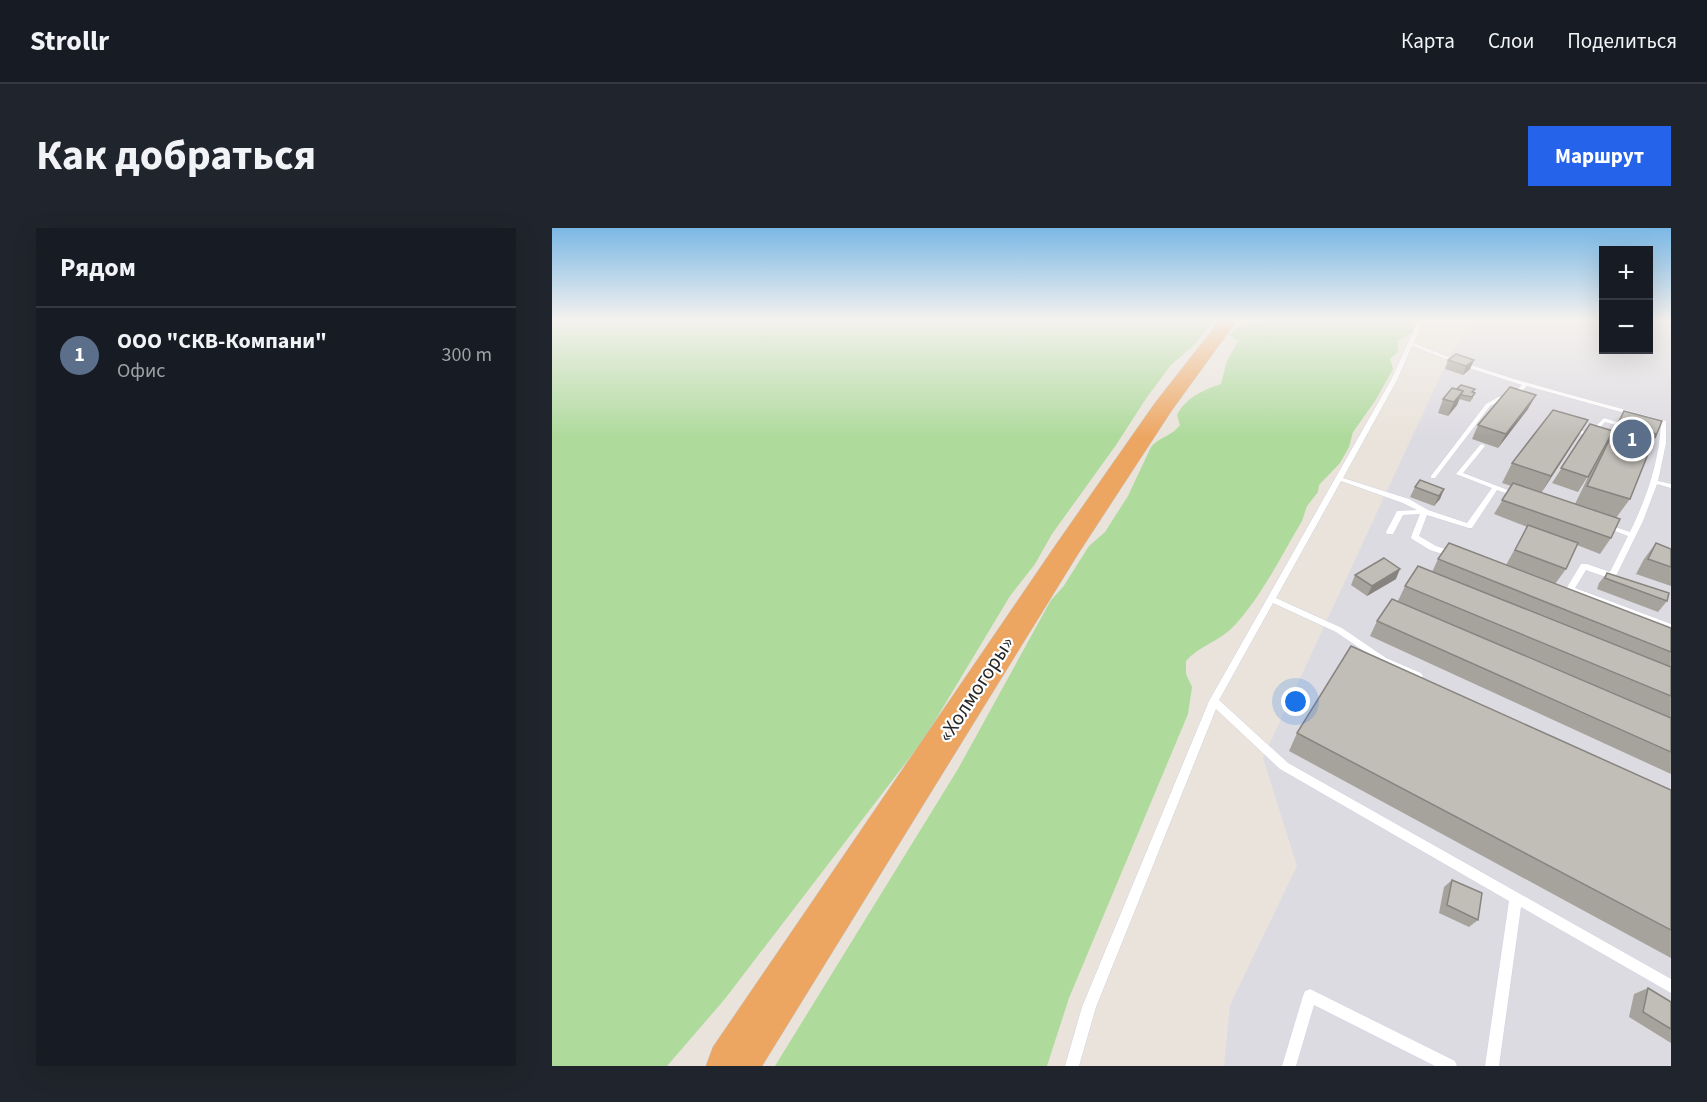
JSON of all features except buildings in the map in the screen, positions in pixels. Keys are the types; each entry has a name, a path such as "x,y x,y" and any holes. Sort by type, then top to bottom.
{"highway":[{"name":"«Холмогоры»","path":"732,1066 1071,543 1201,358"}],"lane":[{"path":"1072,1066 1089,1007 1214,701 1340,479 1403,358"},
{"path":"1448,358 1664,422 1668,438 1656,482 1612,576 1584,566 1570,589 1574,591"},
{"path":"1433,477 1488,405 1500,398 1511,398 1527,383"},
{"path":"1568,429 1590,435 1604,420 1634,428"},
{"path":"1654,434 1668,438"},
{"path":"1482,446 1459,474 1527,498"},
{"path":"1340,479 1406,501 1425,512 1469,526 1496,487"},
{"path":"1656,482 1671,486"},
{"path":"1390,532 1400,513 1425,512"},
{"path":"1425,512 1415,537 1432,548 1464,558"},
{"path":"1601,524 1632,535"},
{"path":"1564,590 1574,591 1671,627"},
{"path":"1272,599 1339,630 1383,660 1426,680"},
{"path":"1214,701 1284,766 1671,986"},
{"path":"1492,1066 1516,898"},
{"path":"1289,1066 1310,996 1450,1066"}],"shaded area":[{"path":"1449,358 1671,358 1671,1066 1224,1066 1230,1005 1297,866 1263,758"}],"green space":[{"path":"552,358 1179,358 1147,397 1116,445 1052,534 1035,564 1010,596 930,729 911,756 724,1000 667,1066 552,1066"},
{"path":"1229,358 1391,358 1393,369 1375,401 1353,432 1349,447 1340,463 1319,485 1318,492 1307,506 1302,521 1253,602 1234,626 1186,661 1186,674 1192,687 1188,714 1069,998 1047,1066 775,1066 958,769 1051,600 1063,587 1089,546 1105,532 1128,496 1151,447 1180,425 1177,415 1185,403 1196,395 1221,384"}],"place":[{"name":"ООО \"СКВ-Компани\"","path":"1632,439"}]}
